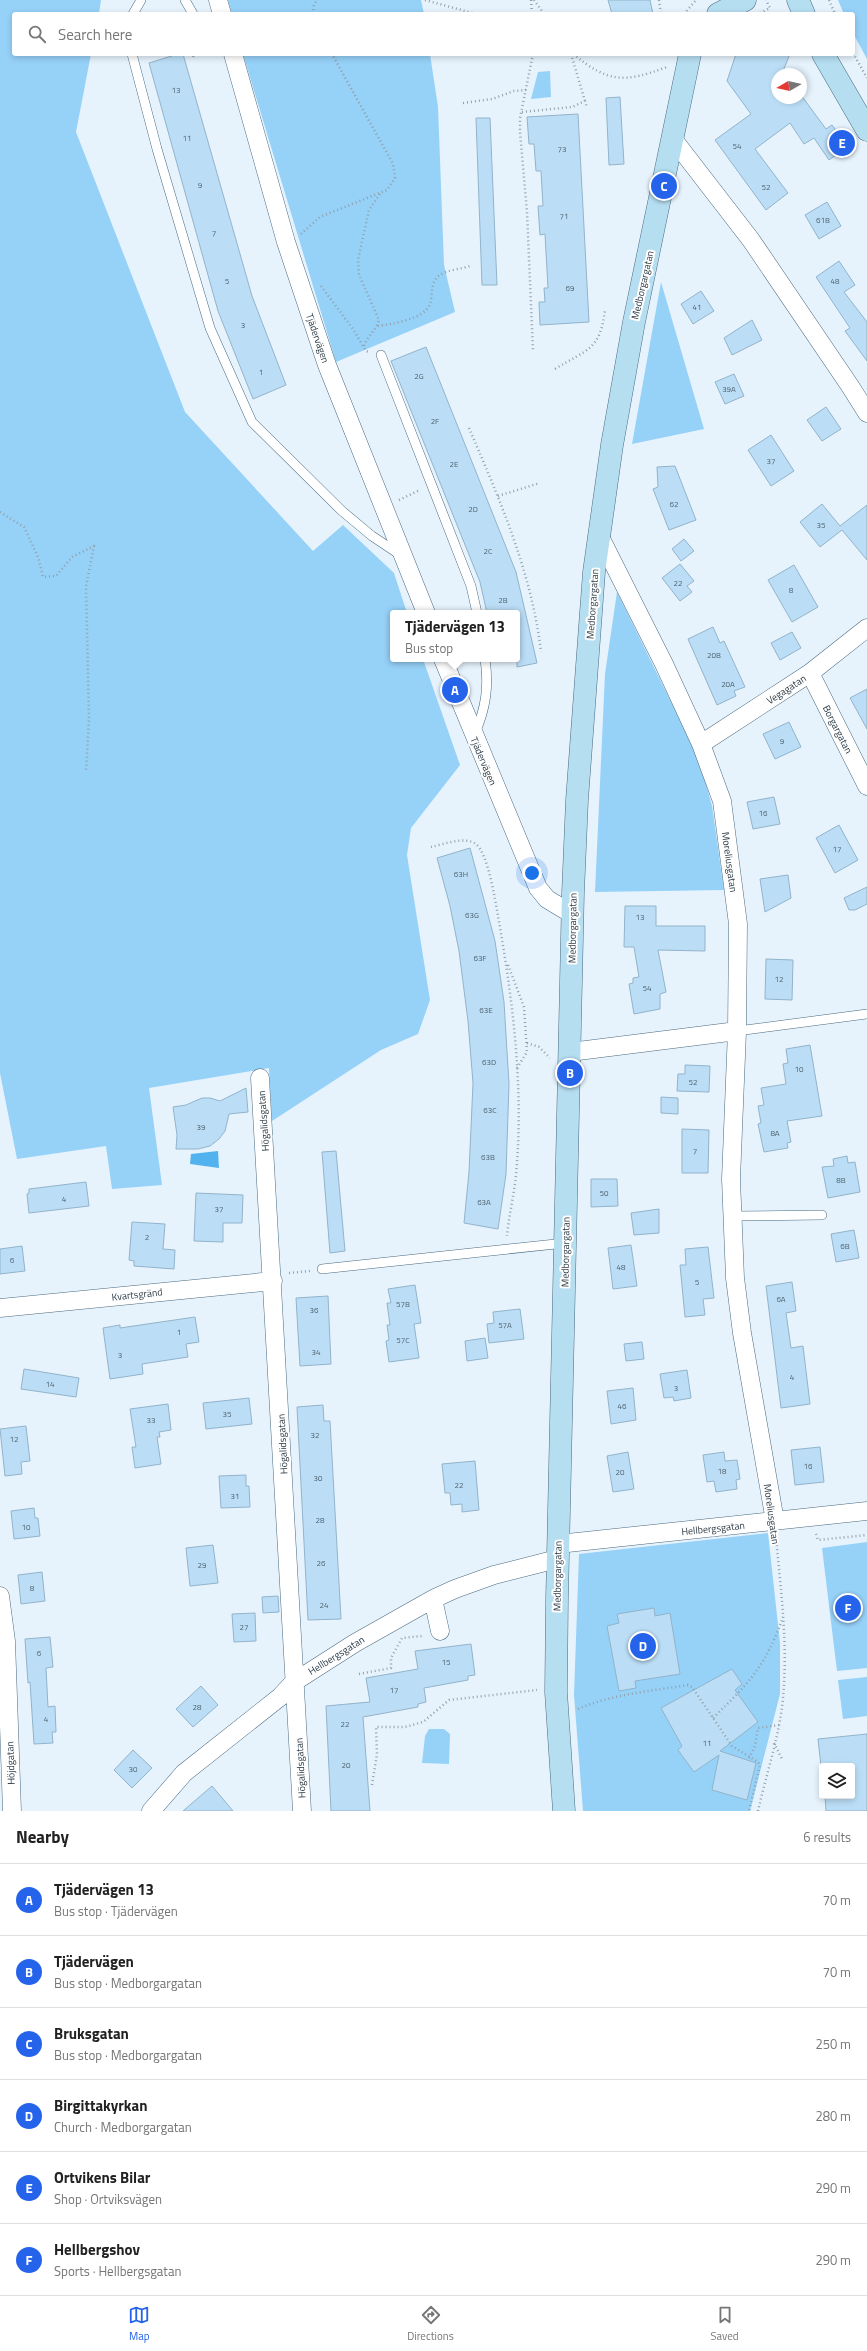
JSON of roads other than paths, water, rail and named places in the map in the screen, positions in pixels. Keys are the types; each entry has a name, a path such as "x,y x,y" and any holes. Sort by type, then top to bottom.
{"street":[{"path":"218,0 221,12"},
{"path":"722,12 745,0"},
{"path":"798,0 803,12"},
{"name":"Tjädervägen","path":"235,56 286,242 327,365 425,610"},
{"path":"824,56 867,130"},
{"name":"Medborgargatan","path":"564,1811 556,1692 565,1243 563,1058 577,800 599,535 612,445 634,322 688,61"},
{"path":"673,139 751,240 806,323 847,381 867,413"},
{"name":"Moreliusgatan","path":"599,535 664,664 701,744 722,801 738,924 737,1031 732,1152 732,1216 742,1333 775,1521"},
{"name":"Vegagatan","path":"701,744 810,673 867,628"},
{"name":"Tjädervägen","path":"444,662 538,888 547,899 572,914"},
{"name":"Borgargatan","path":"810,673 867,786"},
{"path":"563,1058 737,1031"},
{"name":"Högalidsgatan","path":"260,1078 280,1277 294,1682 302,1811"},
{"name":"Kvartsgränd","path":"0,1308 280,1277"},
{"name":"Hellbergsgatan","path":"152,1811 184,1774 280,1697 294,1682 355,1643 433,1599 494,1574 558,1551 775,1521 867,1511"},
{"name":"Höjdgatan","path":"0,1596 6,1641 12,1811"},
{"path":"433,1599 440,1631"}],"lane":[{"path":"134,12 141,0"},
{"path":"185,0 193,12"},
{"path":"133,56 157,149 210,328 252,422 342,511 372,536 403,557"},
{"path":"380,355 471,586 475,610"},
{"path":"474,736 486,702 488,679 485,662"},
{"path":"737,1031 867,1014"},
{"path":"732,1216 822,1215"},
{"path":"322,1269 565,1243"}],"place":[{"name":"Ortvikens Bilar","path":"842,143"},
{"name":"Bruksgatan","path":"664,186"},
{"name":"Tjädervägen 13","path":"455,690"},
{"name":"Tjädervägen","path":"570,1073"},
{"name":"Hellbergshov","path":"848,1608"},
{"name":"Birgittakyrkan","path":"643,1646"}]}
